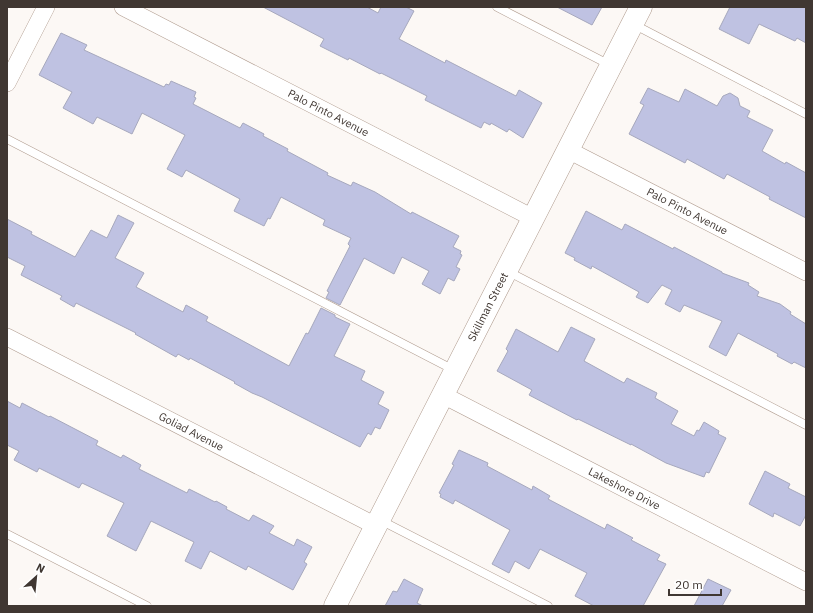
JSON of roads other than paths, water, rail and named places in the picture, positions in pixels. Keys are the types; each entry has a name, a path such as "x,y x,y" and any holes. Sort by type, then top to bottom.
{"main road":[{"name":"Skillman Street","path":"335,606 636,15"}],"street":[{"path":"7,83 46,7"},
{"name":"Palo Pinto Avenue","path":"123,7 533,218"},
{"name":"Palo Pinto Avenue","path":"568,150 806,272"},
{"name":"Goliad Avenue","path":"7,337 378,523"},
{"name":"Lakeshore Drive","path":"443,395 806,582"}],"lane":[{"path":"497,7 611,66"},
{"path":"636,15 806,114"},
{"path":"7,140 455,371"},
{"path":"506,271 806,425"},
{"path":"378,523 548,606"},
{"path":"7,534 147,606"}]}
